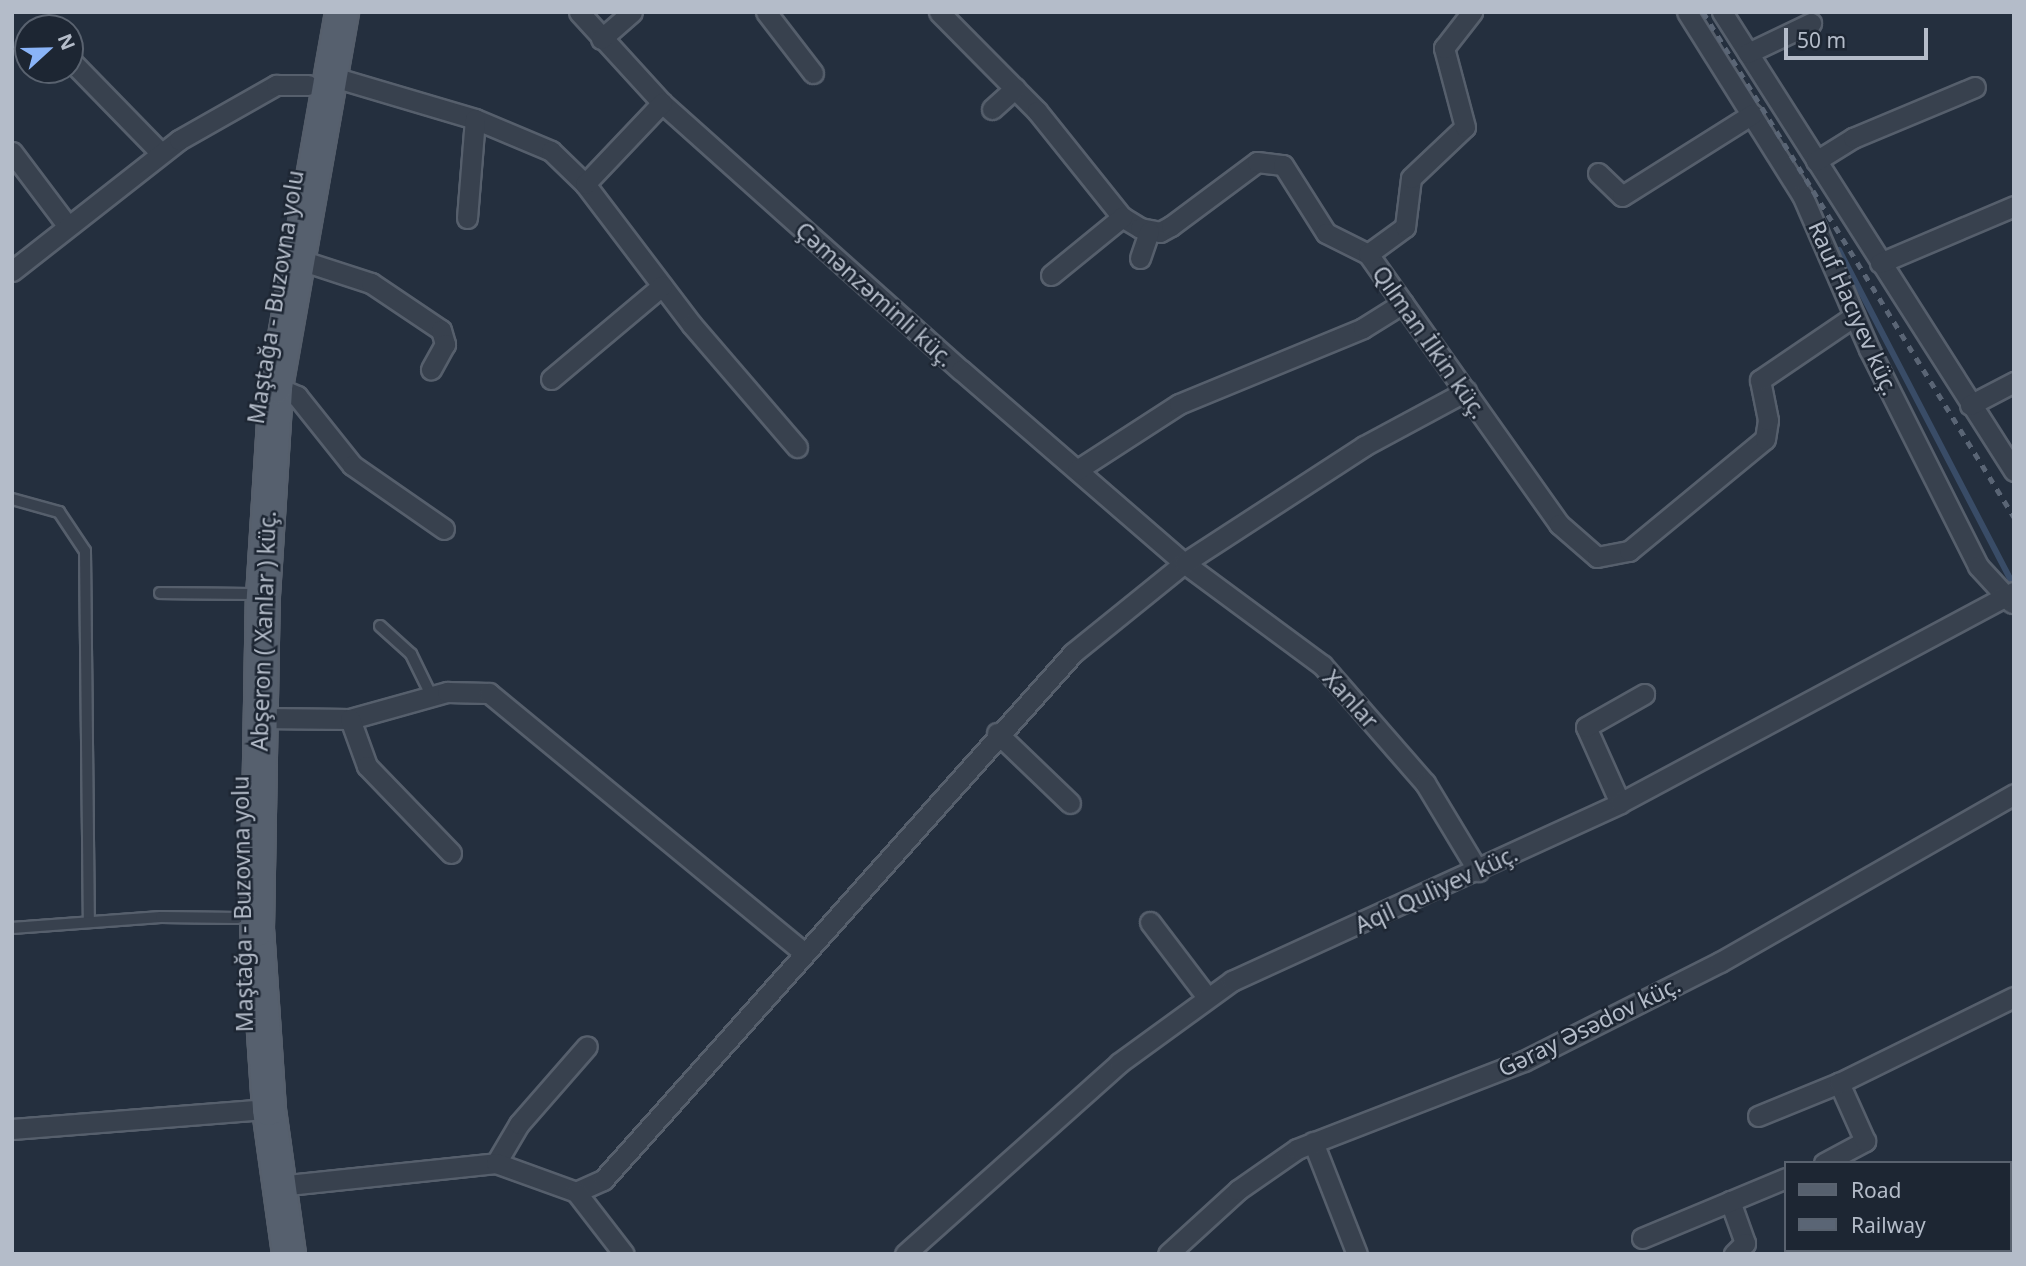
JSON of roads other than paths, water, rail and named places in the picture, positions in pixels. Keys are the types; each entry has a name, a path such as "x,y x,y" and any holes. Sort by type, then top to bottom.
{"main road":[{"name":"Maştağa - Buzovna yolu","path":"272,1254 260,1110 238,918 246,594 261,357 319,81 321,12"},
{"name":"Abşeron ( Xanlar ) küç.","path":"289,1254 278,1186 260,1110 257,930 260,718 276,387 297,259 319,81 342,12"}],"street":[{"name":"Çəmənzəminli küç.","path":"579,12 662,103 1184,563"},
{"path":"601,39 632,12"},
{"path":"766,12 813,73"},
{"path":"939,12 1015,88 1122,217 1149,232 1140,258"},
{"name":"Rauf Hacıyev küç.","path":"1687,12 1752,114 1820,232 1854,316 1978,566 2011,598"},
{"name":"Rauf Hacıyev küç.","path":"1722,12 2014,471"},
{"path":"1368,254 1405,227 1411,178 1465,127 1444,48 1471,13"},
{"path":"1748,53 1811,23"},
{"path":"84,74 160,152"},
{"path":"12,271 160,152 276,85 319,81 475,119 551,151 585,184 662,286 797,447"},
{"path":"1816,161 1853,138 1975,87"},
{"path":"992,109 1015,88"},
{"path":"585,184 662,103"},
{"path":"1598,173 1622,196 1752,114"},
{"path":"467,218 475,119"},
{"path":"12,152 67,225"},
{"name":"Qılman İlkin küç.","path":"1149,232 1171,226 1266,160 1289,171 1335,242 1368,254 1578,546 1597,557 1613,557 1691,504 1765,439 1768,420 1760,380 1854,316"},
{"path":"1880,263 2014,206"},
{"path":"1820,232 1849,214"},
{"path":"1051,275 1122,217"},
{"path":"297,259 371,283 441,330 445,344 431,369"},
{"path":"551,379 662,286"},
{"path":"1077,470 1179,404 1363,328 1403,303"},
{"path":"1970,405 2014,382"},
{"path":"276,387 297,396 352,465 444,529"},
{"path":"576,1192 613,1171 997,733 1073,653 1184,563 1364,446 1466,391"},
{"name":"Xanlar","path":"1184,563 1322,665 1424,783 1478,871"},
{"name":"Aqil Quliyev küç.","path":"905,1254 1119,1063 1207,997 1619,803 2011,598"},
{"path":"260,718 350,719 432,697 472,690 515,708 804,953"},
{"path":"1619,803 1586,727 1644,694"},
{"path":"350,719 367,766 451,853"},
{"path":"997,733 1070,803"},
{"name":"Gəray Əsədov küç.","path":"1168,1254 1238,1190 1313,1142 1524,1061 1720,962 2014,794"},
{"path":"1150,922 1207,997"},
{"path":"1758,1116 1839,1083 2014,997"},
{"path":"496,1163 519,1124 587,1046"},
{"path":"1831,1161 1865,1141 1839,1083"},
{"path":"12,1129 260,1110"},
{"path":"1313,1142 1357,1254"},
{"path":"278,1186 496,1163 576,1192 624,1254"},
{"path":"1642,1238 1784,1179"},
{"path":"1731,1201 1745,1243 1734,1254"}],"lane":[{"path":"12,499 59,512 85,551 89,921"},
{"path":"160,593 246,594"},
{"path":"380,626 411,654 432,697"},
{"path":"12,928 89,921 238,918"}],"waterway":[{"path":"1839,250 2012,582"}],"railway":[{"path":"1703,12 2014,517"}]}
